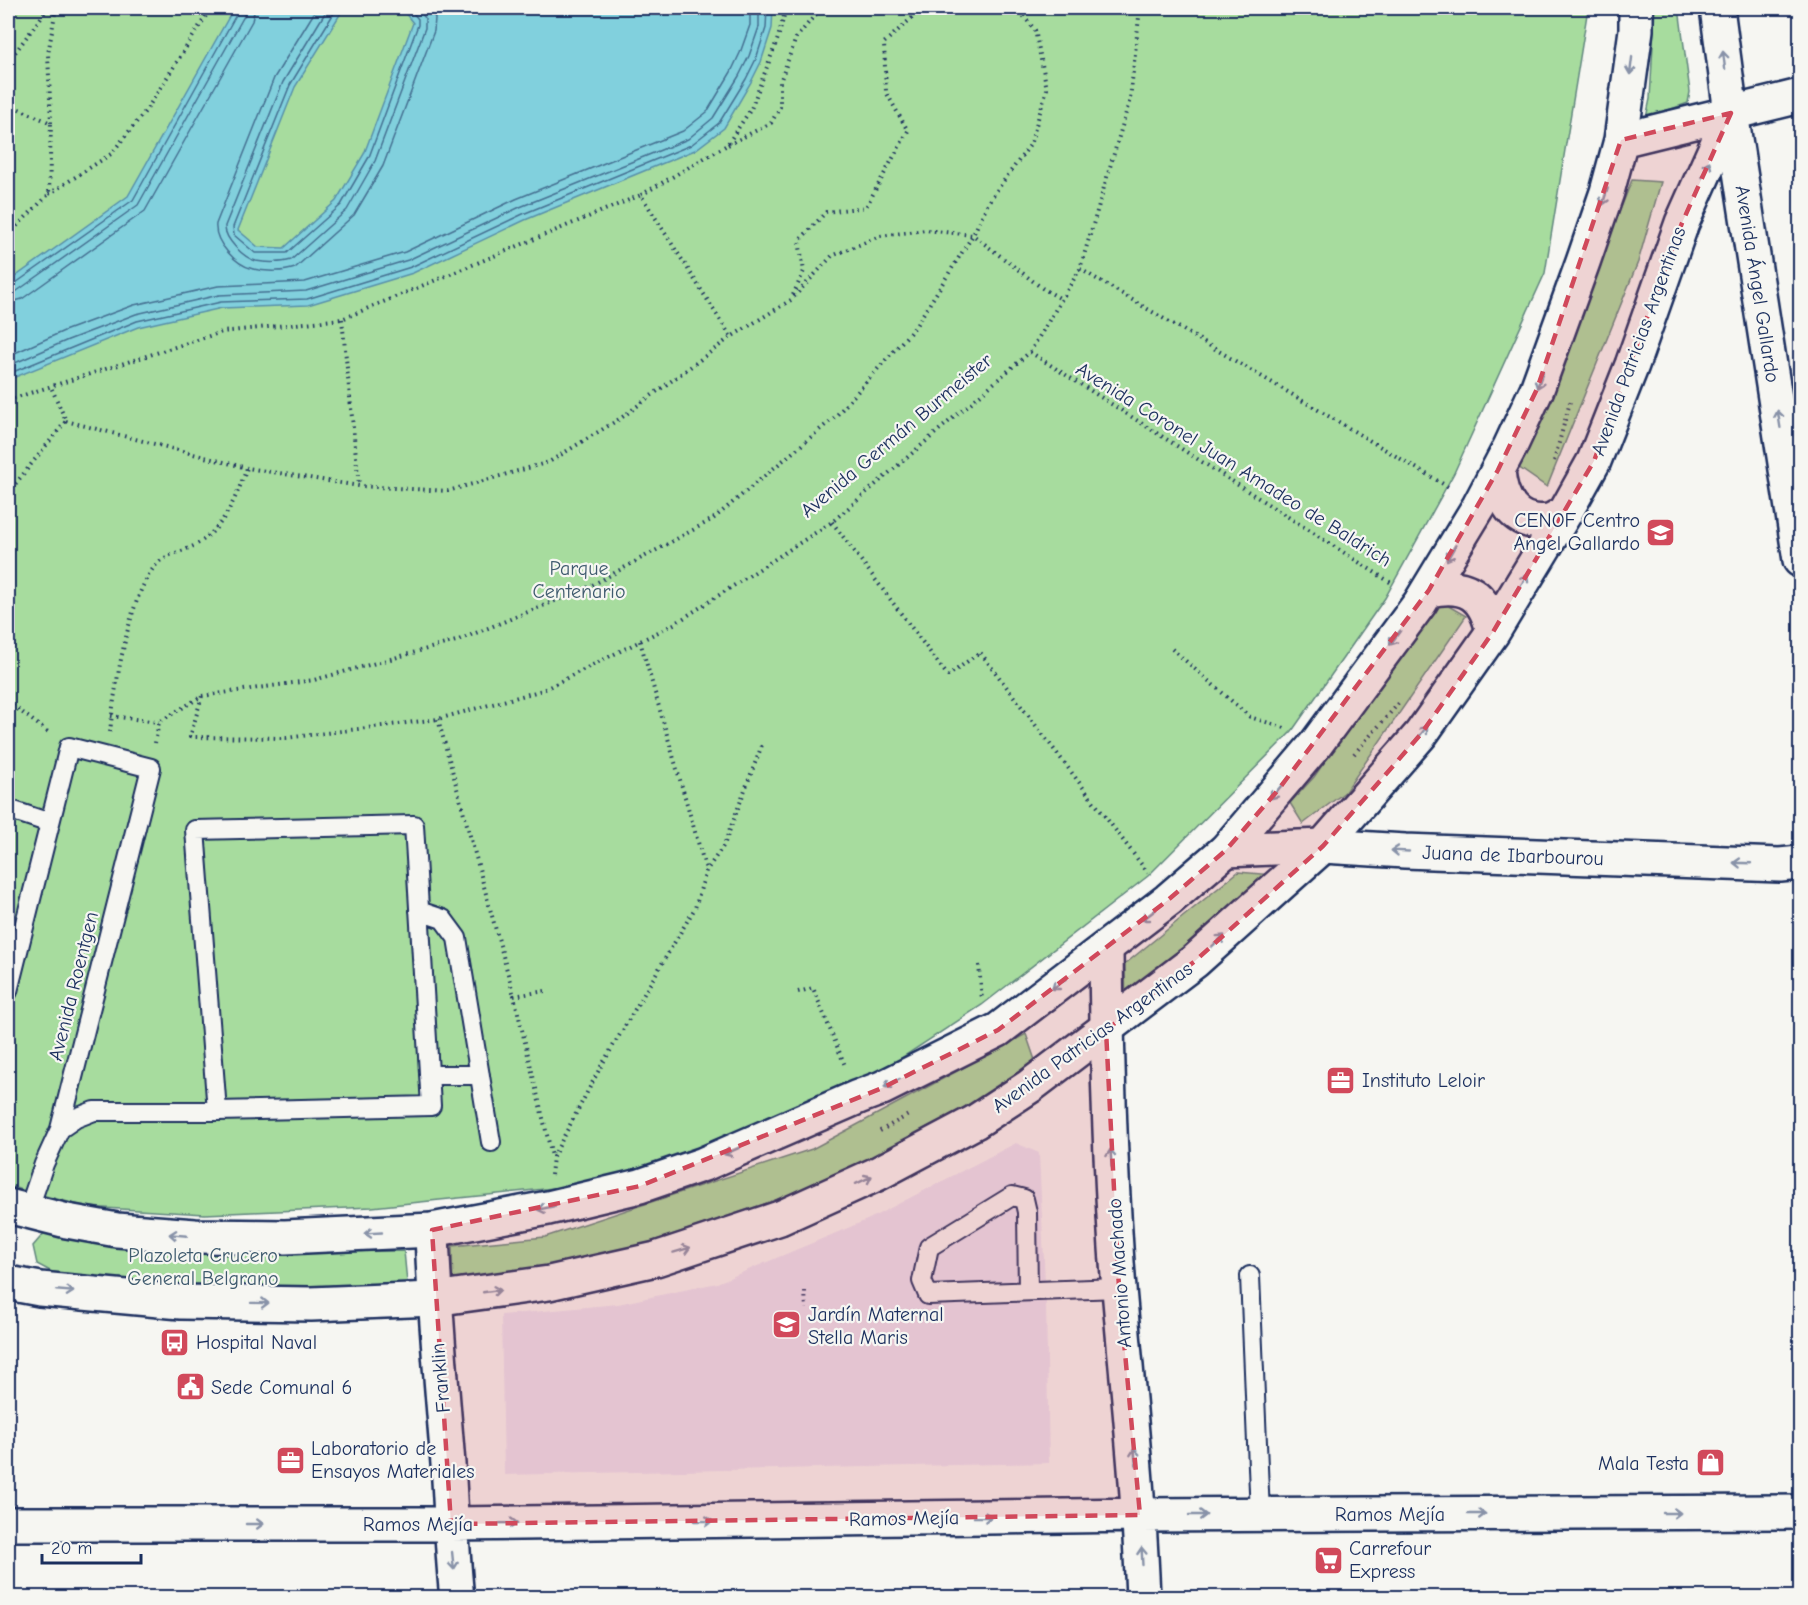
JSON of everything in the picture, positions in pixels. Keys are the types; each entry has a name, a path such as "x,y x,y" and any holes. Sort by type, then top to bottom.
{"main road":[{"path":"18,1209 117,1230 195,1236 285,1237 432,1230 548,1208 640,1186 704,1164 882,1088 998,1029 1106,949 1226,850 1316,744 1425,597 1479,506 1537,389 1607,192 1621,140 1636,30 1636,8"},
{"name":"Avenida Ángel Gallardo","path":"1717,8 1800,560"},
{"path":"1621,140 1800,96"},
{"name":"Avenida Patricias Argentinas","path":"8,1283 40,1289 181,1302 310,1304 434,1299 549,1283 645,1261 780,1218 877,1174 975,1122 1030,1086 1107,1030 1195,961 1323,846 1421,734 1492,632 1594,461 1615,411 1682,223 1731,113"},
{"path":"1498,470 1499,488 1508,508 1527,520 1549,521 1565,513"},
{"path":"1425,597 1446,586 1463,589 1478,598 1489,613 1492,632"},
{"name":"Juana de Ibarbourou","path":"1226,850 1323,846 1780,865 1800,863"},
{"name":"Antonio Machado","path":"1106,949 1107,1098 1119,1288 1140,1515 1143,1598"},
{"name":"Franklin","path":"432,1230 434,1299 457,1598"},
{"name":"Ramos Mejía","path":"8,1524 451,1524 1140,1515 1800,1512"}],"lane":[{"path":"8,991 69,747 151,768"},
{"name":"Avenida Roentgen","path":"18,1209 44,1164 60,1129 151,768"},
{"path":"8,809 50,823"},
{"path":"60,1129 76,1118 94,1112 217,1111 431,1106 414,825 195,830 217,1111"},
{"path":"419,911 442,919 457,938 491,1142"},
{"path":"429,1075 480,1075"},
{"path":"1028,1291 1027,1212 1024,1199 1012,1196 929,1247 922,1281 928,1295 1119,1288"},
{"path":"1250,1276 1260,1515"}],"path":[{"path":"8,62 48,8"},
{"path":"49,194 51,123 48,54 56,8"},
{"path":"8,235 49,194 111,154 147,109 211,8"},
{"path":"727,145 751,109 778,38 786,8"},
{"path":"8,400 222,332 342,319 641,195 727,145 771,123 780,107 780,82 796,38 816,14 827,8"},
{"path":"791,300 804,271 799,242 826,212 866,207 908,131 885,92 884,43 923,8"},
{"path":"111,716 159,722 202,696 314,680 456,641 587,588 713,519 835,417 915,327 973,235 990,201 1030,146 1047,89 1035,30 1017,8"},
{"name":"Avenida Germán Burmeister","path":"202,696 190,737 286,738 438,719 543,690 676,623 832,522 1030,352 1080,270 1130,99 1140,8"},
{"path":"8,104 51,123"},
{"path":"641,195 731,337"},
{"path":"66,421 247,468 359,486 448,490 549,462 621,418 731,337 791,300 832,256 880,236 925,231 973,235 1042,288 1061,299"},
{"path":"1080,270 1479,506"},
{"path":"342,319 359,486"},
{"name":"Avenida Coronel Juan Amadeo de Baldrich","path":"1030,352 1378,574 1425,597"},
{"path":"51,387 66,421"},
{"path":"8,493 66,421"},
{"path":"107,757 123,644 148,575 160,560 198,543 215,529 232,507 247,468"},
{"path":"832,522 948,676 980,652 1168,900"},
{"path":"640,641 706,871"},
{"path":"1172,649 1250,717 1292,730 1316,744"},
{"path":"8,702 69,747"},
{"path":"438,719 514,996 553,1157 548,1208"},
{"path":"151,768 159,722"},
{"path":"553,1157 600,1068 695,908 706,871 724,845 762,745"},
{"path":"798,992 813,988 858,1097"},
{"path":"514,996 545,991"},
{"path":"806,1291 806,1309"}],"highlighted area":[{"path":"1731,113 1682,223 1594,461 1493,632 1421,734 1323,846 1195,961 1106,1030 1119,1288 1140,1515 451,1524 432,1230 640,1186 882,1088 998,1030 1168,900 1226,850 1278,790 1429,590 1498,470 1537,389 1621,140"}],"shaded area":[{"path":"1016,1143 1039,1153 1046,1303 1049,1463 504,1475 501,1315 618,1304 717,1283 869,1219"}],"green space":[{"name":"Parque Centenario","path":"8,8 1588,8 1545,273 1454,473 1385,598 1292,731 1148,876 982,1005 871,1078 612,1182 372,1207 205,1214 87,1207 8,1186"},
{"path":"1655,8 1679,8 1690,92 1688,103 1646,118 1650,99"},
{"path":"1632,180 1661,182 1638,262 1547,487 1518,467"},
{"path":"1438,600 1466,616 1345,792 1303,824 1290,803 1314,777"},
{"path":"1238,872 1274,875 1126,1014 1125,964"},
{"path":"1026,1034 1037,1066 836,1180 573,1268 453,1292 452,1246 545,1237 812,1149"},
{"name":"Plazoleta Crucero General Belgrano","path":"45,1232 313,1252 404,1251 407,1283 288,1290 195,1287 52,1272 37,1264 33,1246"}],"water":[{"path":"234,8 344,8 295,87 238,230 258,247 284,248 336,201 364,154 413,23 401,8 773,8 772,28 761,62 751,82 724,128 695,150 525,220 413,273 308,305 222,308 138,327 8,380 8,282 128,196"}],"place":[{"name":"CENOF Centro Angel Gallardo","path":"1661,532"},
{"name":"Instituto Leloir","path":"1341,1080"},
{"name":"Jardín Maternal Stella Maris","path":"787,1325"},
{"name":"Hospital Naval","path":"175,1342"},
{"name":"Sede Comunal 6","path":"190,1387"},
{"name":"Laboratorio de Ensayos Materiales","path":"290,1460"},
{"name":"Mala Testa","path":"1710,1463"},
{"name":"Carrefour Express","path":"1328,1560"}]}
